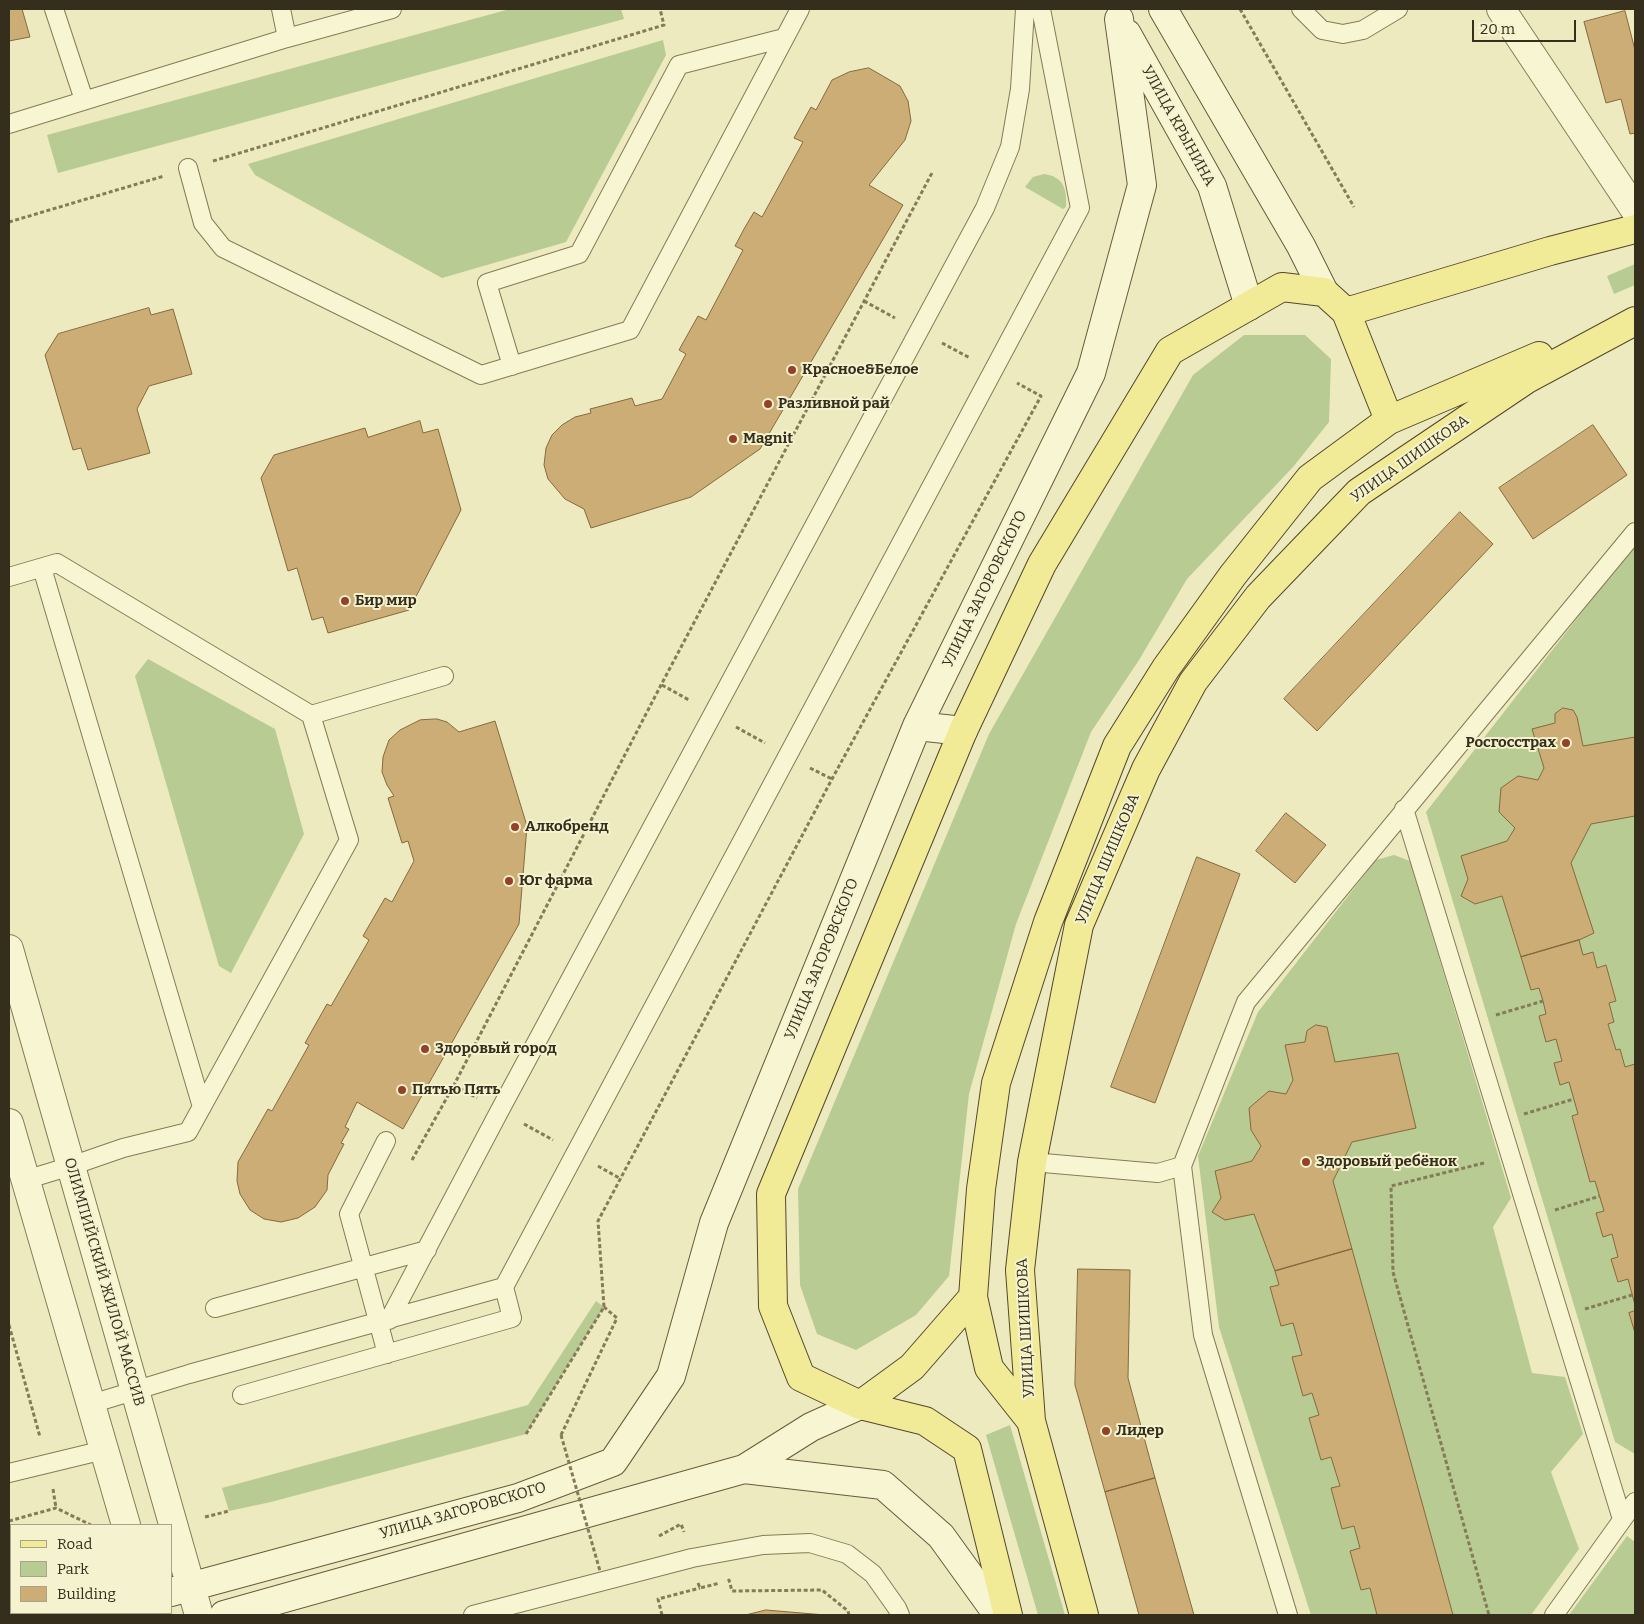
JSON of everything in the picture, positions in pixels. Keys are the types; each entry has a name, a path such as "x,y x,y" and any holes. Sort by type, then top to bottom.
{"main road":[{"path":"1346,312 1550,251 1635,228"},
{"path":"1008,1615 967,1449 925,1421 860,1405 801,1377 773,1306 771,1194 963,731 1042,564 1170,351 1282,287 1324,292 1346,312 1389,420"},
{"name":"УЛИЦА ШИШКОВА","path":"1031,1421 990,1368 972,1297 981,1189 996,1083 1048,922 1117,746 1166,668 1233,575 1310,478 1389,420 1635,314"},
{"name":"УЛИЦА ШИШКОВА","path":"1084,1615 1031,1421 1020,1270 1032,1162 1079,925 1146,769 1193,682 1258,597 1359,492 1527,379 1635,321"},
{"path":"860,1405 912,1367 972,1297"}],"street":[{"path":"1164,9 1301,246 1324,292"},
{"path":"1501,9 1635,210"},
{"name":"УЛИЦА КРЫНИНА","path":"1116,14 1212,186 1249,306"},
{"name":"УЛИЦА ЗАГОРОВСКОГО","path":"181,1589 518,1498 613,1462 671,1376 714,1223 917,726 1092,373 1142,184 1116,14"},
{"path":"917,726 963,731"},
{"name":"ОЛИМПИЙСКИЙ ЖИЛОЙ МАССИВ","path":"9,949 136,1392 166,1524"},
{"path":"9,1123 126,1524"},
{"path":"227,1615 744,1470 812,1427 860,1405"},
{"path":"744,1470 882,1485 941,1536 998,1615"},
{"name":"ОЛИМПИЙСКИЙ ЖИЛОЙ МАССИВ","path":"172,1550 181,1589 199,1615"}],"lane":[{"path":"54,9 84,100"},
{"path":"281,9 287,38"},
{"path":"9,124 287,38 392,9"},
{"path":"188,168 203,223 223,248 481,375 630,330 800,9"},
{"path":"384,1321 427,1250 500,1110 985,208 1010,147 1020,90 1025,9"},
{"path":"242,1395 512,1318 504,1287 1080,208 1041,9"},
{"path":"1301,9 1322,30 1343,34 1363,30 1398,9"},
{"path":"512,366 487,283 579,254 679,65 784,38"},
{"path":"1288,1615 1203,1335 1182,1166 1246,1002 1635,532"},
{"path":"9,577 57,564 310,715 349,840 188,1132 123,1148 25,1180"},
{"path":"42,568 202,1107"},
{"path":"310,715 444,676"},
{"path":"1404,810 1622,1520"},
{"path":"386,1141 349,1214 363,1267 384,1321 388,1354"},
{"path":"1032,1162 1158,1173 1182,1166"},
{"path":"214,1308 427,1250"},
{"path":"91,1404 136,1392 189,1374 504,1287"},
{"path":"9,1473 104,1450"},
{"path":"1554,1615 1635,1502"},
{"path":"473,1615 692,1558 763,1545 810,1543 847,1554 873,1574 900,1615"}],"path":[{"path":"9,222 664,25 660,9"},
{"path":"1240,9 1354,207"},
{"path":"412,1160 454,1085 933,171"},
{"path":"526,1434 604,1307 598,1221 832,779 1041,396 864,302"},
{"path":"662,685 832,779"},
{"path":"1470,1022 1543,1001"},
{"path":"454,1085 621,1179"},
{"path":"1500,1121 1574,1099"},
{"path":"1489,1615 1393,1272 1391,1186 1511,1156"},
{"path":"1530,1218 1600,1196"},
{"path":"1560,1317 1632,1295"},
{"path":"600,1571 561,1435 617,1318 604,1307"},
{"path":"9,1325 48,1464"},
{"path":"9,1521 56,1508 89,1524"},
{"path":"698,1580 700,1588"},
{"path":"662,1615 658,1599 729,1580 732,1592 822,1590 848,1611 849,1615"}],"green space":[{"path":"510,9 621,9 624,19 58,173 47,135"},
{"path":"663,40 666,55 566,242 442,278 255,175 248,164"},
{"path":"1044,174 1056,178 1063,185 1066,195 1066,207 1063,209 1025,187 1033,177"},
{"path":"1635,264 1635,285 1614,294 1607,276"},
{"path":"1244,335 1305,335 1331,359 1329,422 1293,467 1187,579 1139,660 1091,732 1016,924 969,1094 949,1276 916,1315 856,1350 817,1334 800,1285 798,1189 989,734 1193,375"},
{"path":"1635,544 1635,1454 1615,1442 1426,812"},
{"path":"148,659 275,729 304,834 231,973 219,966 135,676"},
{"path":"1394,855 1410,861 1511,1198 1493,1227 1532,1373 1565,1377 1583,1434 1551,1472 1579,1549 1531,1615 1311,1615 1219,1327 1198,1156 1258,1012 1376,860"},
{"path":"596,1301 604,1307 526,1434 271,1502 229,1511 222,1488 528,1405"},
{"path":"1010,1425 1065,1615 1038,1615 986,1435"},
{"path":"1627,1536 1635,1542 1635,1615 1569,1615"}],"building":[{"path":"9,9 22,9 30,37 9,41"},
{"path":"1625,11 1635,50 1635,133 1630,134 1621,99 1606,103 1584,22"},
{"path":"869,68 900,86 908,101 911,121 905,140 869,185 903,205 760,449 691,497 591,528 584,509 565,499 548,479 544,465 546,448 552,435 562,425 575,417 591,413 590,409 632,398 635,406 662,399 686,354 679,350 698,316 706,320 743,250 735,246 744,229 754,212 762,217 803,142 794,138 811,107 816,110 832,80 849,72"},
{"path":"149,308 151,315 173,309 192,374 149,386 137,409 150,453 88,470 81,448 73,450 45,355 58,334"},
{"path":"420,421 423,433 438,429 461,510 409,610 328,633 323,617 312,620 297,568 288,571 261,478 274,455 365,428 368,437"},
{"path":"1593,425 1627,475 1533,539 1499,488"},
{"path":"1460,512 1493,544 1317,731 1284,699"},
{"path":"1563,708 1573,710 1577,717 1583,746 1635,737 1635,816 1591,824 1571,863 1594,933 1579,940 1521,957 1502,896 1475,904 1461,896 1468,879 1461,856 1507,841 1515,828 1499,812 1501,788 1518,776 1538,780 1544,768 1532,729 1555,723 1555,714"},
{"path":"437,719 447,722 459,732 495,721 527,826 519,924 403,1129 357,1102 345,1127 349,1129 341,1143 344,1144 328,1175 327,1190 315,1207 298,1218 281,1222 264,1219 250,1210 240,1194 237,1181 238,1162 268,1109 272,1111 309,1045 305,1043 327,1004 331,1006 369,940 363,936 385,898 392,902 414,861 408,841 402,843 388,798 394,796 382,772 383,757 389,740 400,730 420,720"},
{"path":"1286,813 1326,845 1295,883 1256,851"},
{"path":"1197,857 1240,874 1155,1103 1111,1087"},
{"path":"1579,940 1583,955 1593,952 1597,968 1606,965 1616,1001 1609,1003 1614,1022 1608,1024 1616,1050 1620,1049 1625,1067 1635,1064 1635,1305 1628,1279 1618,1282 1611,1259 1618,1257 1612,1234 1603,1237 1596,1213 1604,1211 1595,1181 1590,1182 1572,1116 1578,1114 1569,1082 1560,1085 1554,1063 1562,1061 1556,1039 1546,1042 1539,1016 1546,1014 1543,1001 1539,988 1531,990 1521,957"},
{"path":"1316,1025 1327,1027 1335,1062 1398,1053 1416,1128 1352,1142 1333,1181 1352,1249 1275,1271 1254,1214 1225,1220 1212,1212 1221,1198 1215,1171 1252,1161 1261,1146 1251,1130 1249,1108 1269,1091 1286,1094 1293,1080 1285,1045 1305,1042 1307,1031"},
{"path":"1352,1249 1453,1615 1377,1615 1370,1588 1361,1590 1350,1551 1360,1548 1354,1526 1342,1529 1331,1488 1340,1486 1331,1457 1321,1460 1309,1418 1319,1415 1312,1393 1303,1396 1292,1357 1302,1355 1293,1323 1281,1326 1270,1287 1279,1285 1275,1271"},
{"path":"1078,1269 1130,1270 1128,1378 1155,1478 1105,1492 1075,1385"},
{"path":"1635,1311 1635,1333 1629,1313"},
{"path":"1155,1478 1194,1615 1139,1615 1105,1492"},
{"path":"766,1610 825,1615 746,1615"}],"place":[{"name":"Красное&Белое","path":"792,370"},
{"name":"Разливной рай","path":"768,404"},
{"name":"Magnit","path":"733,439"},
{"name":"Бир мир","path":"345,601"},
{"name":"Росгосстрах","path":"1566,743"},
{"name":"Алкобренд","path":"515,827"},
{"name":"Юг фарма","path":"509,881"},
{"name":"Здоровый город","path":"425,1049"},
{"name":"Пятью Пять","path":"402,1090"},
{"name":"Здоровый ребёнок","path":"1306,1162"},
{"name":"Лидер","path":"1106,1431"}]}
